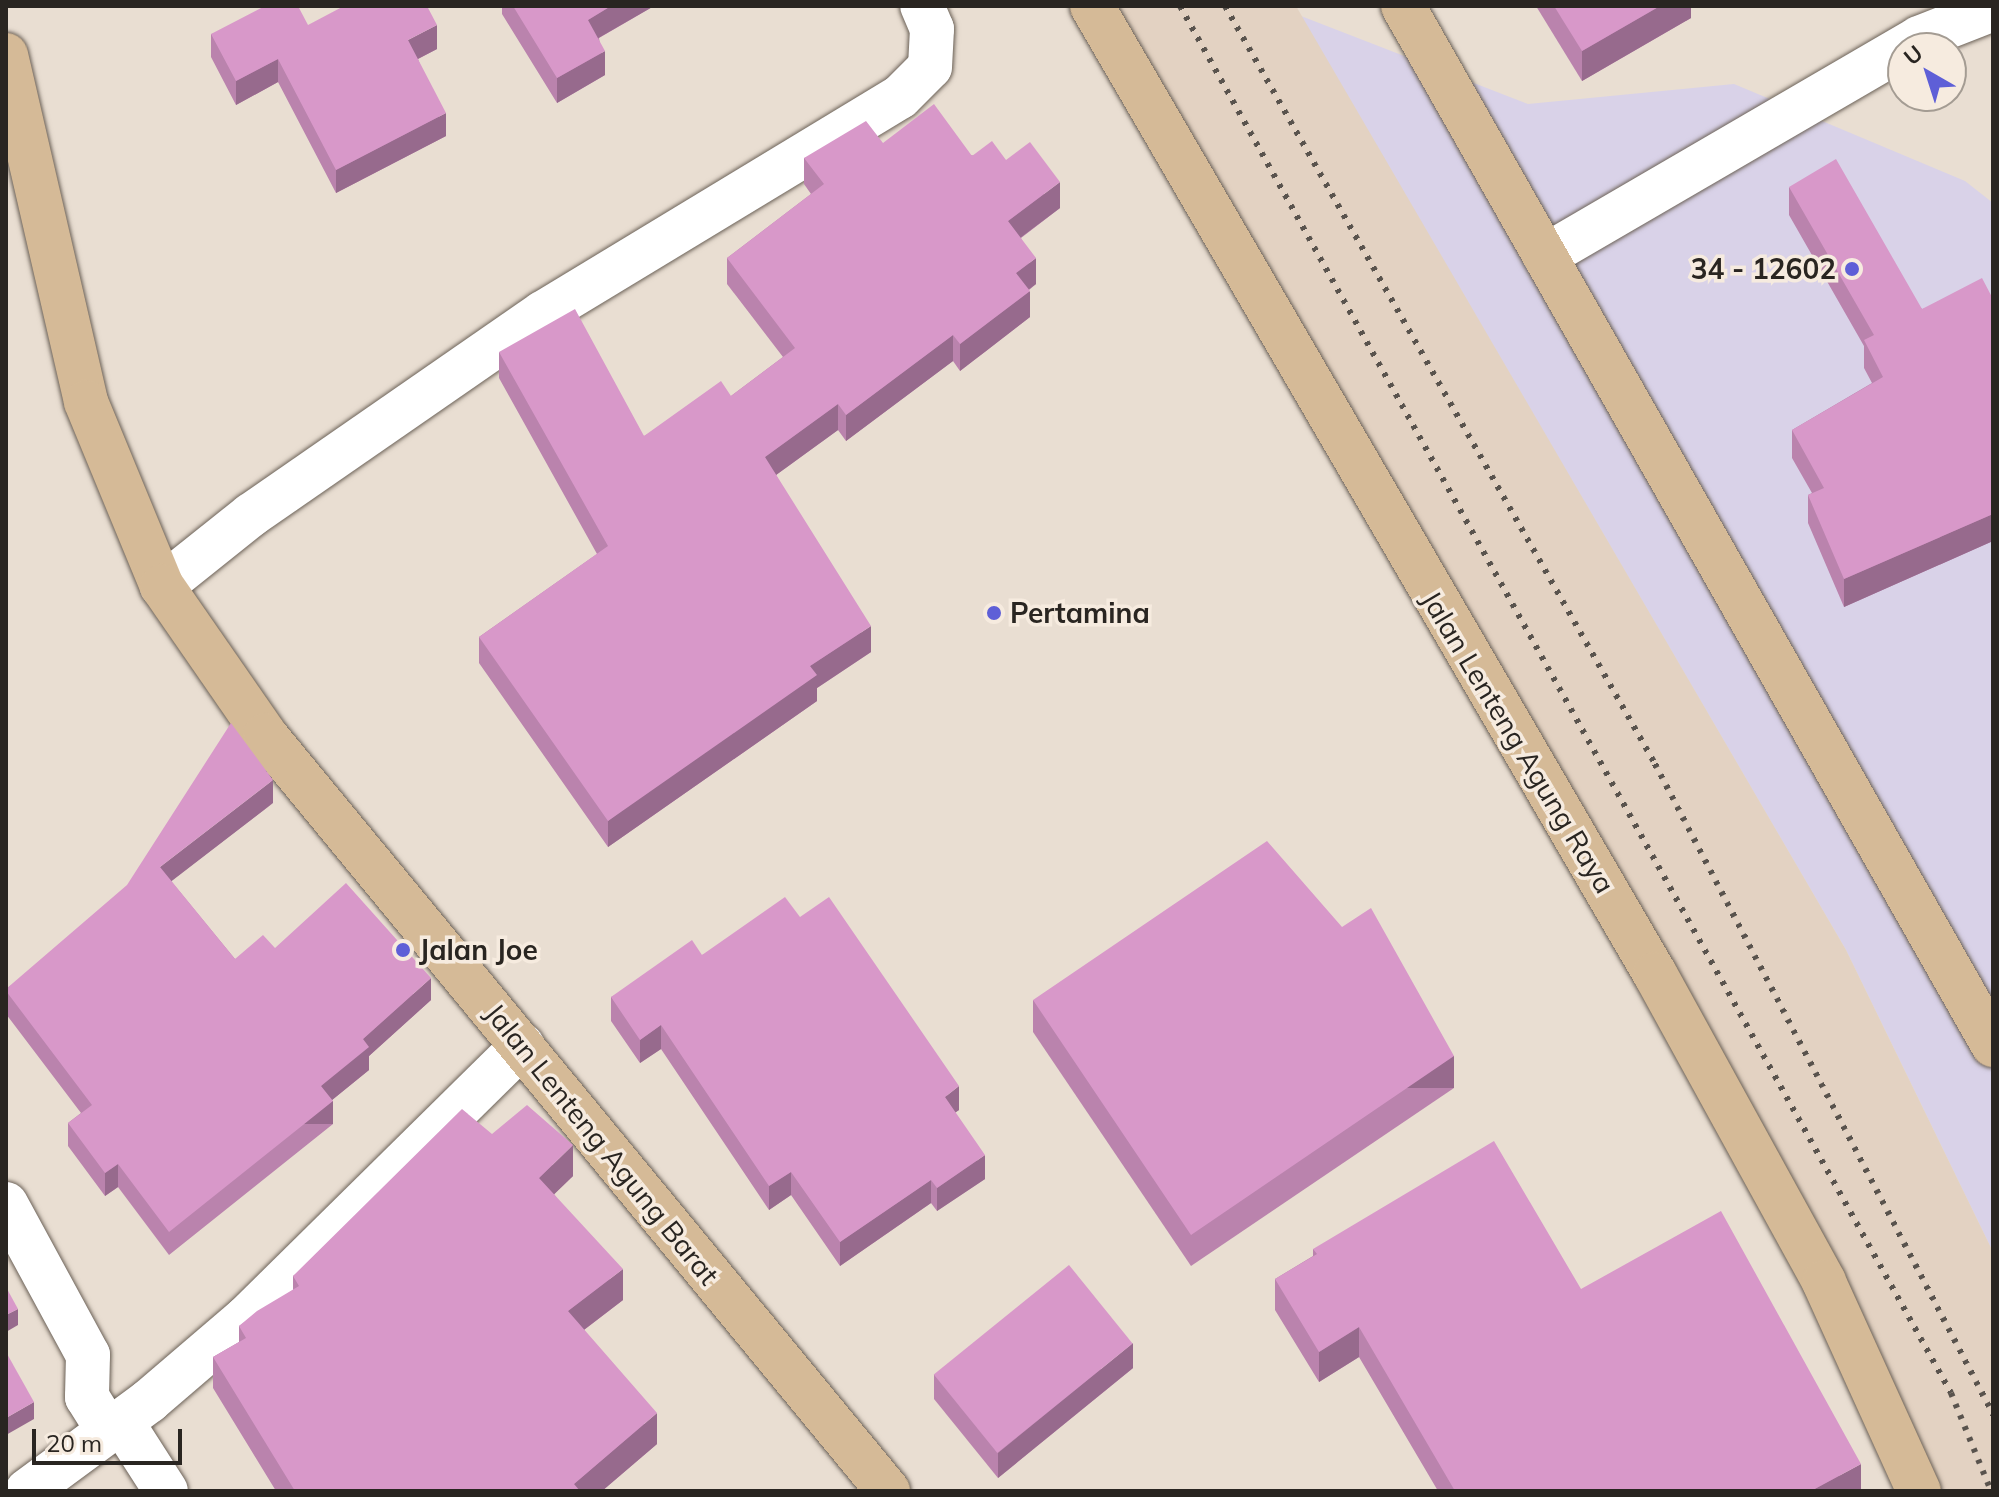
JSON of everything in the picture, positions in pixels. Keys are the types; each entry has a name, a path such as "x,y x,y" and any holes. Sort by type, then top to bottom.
{"main road":[{"name":"Jalan Lenteng Agung Raya","path":"1092,6 1655,974 1824,1282 1919,1491"},
{"path":"1403,6 1993,1045"},
{"name":"Jalan Lenteng Agung Barat","path":"6,55 86,402 162,586 265,735 888,1491"}],"street":[{"path":"162,586 251,515 543,313 900,97 930,67 932,29 922,6"},
{"path":"1545,256 1919,38 1993,9"},
{"path":"27,1491 126,1418 246,1318 522,1046"},
{"path":"6,1204 88,1355 87,1397 126,1418 166,1491"}],"shaded area":[{"path":"1100,6 1296,6 1846,950 1993,1252 1993,1491 1926,1491"},
{"path":"1301,16 1528,104 1734,84 1965,181 1993,203 1993,1252 1846,950"}],"building":[{"path":"265,6 298,6 308,25 344,6 427,6 437,25 408,40 446,113 336,170 278,59 236,81 211,34"},
{"path":"513,6 611,6 588,20 605,51 557,78"},
{"path":"1554,6 1660,6 1582,51"},
{"path":"934,104 972,156 992,141 1006,160 1030,142 1060,182 1008,221 1036,258 1016,273 1030,291 960,344 953,335 846,415 838,404 765,457 871,626 810,666 817,675 608,821 479,637 608,546 499,352 575,309 644,436 721,381 731,396 795,348 727,258 824,184 804,158 866,121 883,143"},
{"path":"1836,159 1922,309 1982,278 1993,299 1993,514 1844,579 1808,495 1824,488 1792,430 1883,377 1864,340 1874,335 1789,187"},
{"path":"231,723 273,780 160,867 235,959 263,935 275,948 346,883 431,978 363,1039 369,1047 321,1086 333,1101 169,1232 118,1164 105,1173 68,1123 92,1105 6,989 127,885"},
{"path":"1267,841 1342,927 1371,908 1454,1056 1191,1235 1033,1000"},
{"path":"785,897 800,917 829,897 959,1086 945,1097 985,1155 937,1188 931,1180 840,1242 791,1172 769,1186 661,1025 640,1040 611,997 692,940 702,955"},
{"path":"527,1105 573,1145 539,1178 623,1269 568,1311 657,1413 574,1484 580,1491 295,1491 213,1357 246,1338 239,1326 257,1311 299,1286 293,1276 462,1109 492,1134"},
{"path":"1494,1141 1581,1289 1721,1211 1861,1464 1811,1491 1455,1491 1359,1327 1319,1352 1275,1279 1317,1254 1313,1249"},
{"path":"1069,1265 1133,1343 997,1453 934,1375"},
{"path":"6,1287 18,1309 6,1315"},
{"path":"6,1352 34,1402 6,1418"}],"railway":[{"path":"1180,6 1951,1393 1991,1491"},
{"path":"1225,6 1655,764 1993,1414"}],"place":[{"name":"34 - 12602","path":"1852,269"},
{"name":"Pertamina","path":"994,613"},
{"name":"Jalan Joe","path":"403,950"}]}
